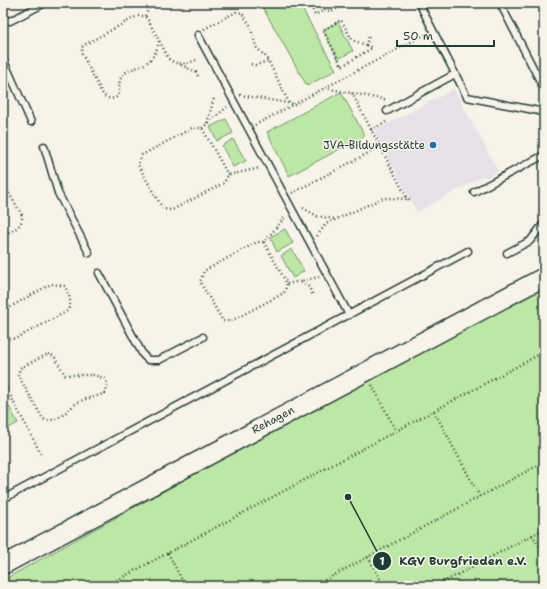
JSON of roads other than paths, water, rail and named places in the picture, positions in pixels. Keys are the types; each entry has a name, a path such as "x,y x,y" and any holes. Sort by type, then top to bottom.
{"street":[{"name":"Rehagen","path":"3,565 544,277"}],"lane":[{"path":"3,19 10,21 45,3"},
{"path":"419,3 467,97 544,112"},
{"path":"500,3 544,89"},
{"path":"198,34 349,315"},
{"path":"4,61 31,122"},
{"path":"387,111 455,74"},
{"path":"44,146 58,193 89,253"},
{"path":"474,192 544,155"},
{"path":"507,253 530,241 544,223"},
{"path":"3,499 468,251"},
{"path":"99,273 143,355 148,360 159,360 203,337"}],"place":[{"name":"JVA-Bildungsstätte","path":"433,145"},
{"name":"KGV Burgfrieden e.V.","path":"348,497"}]}
